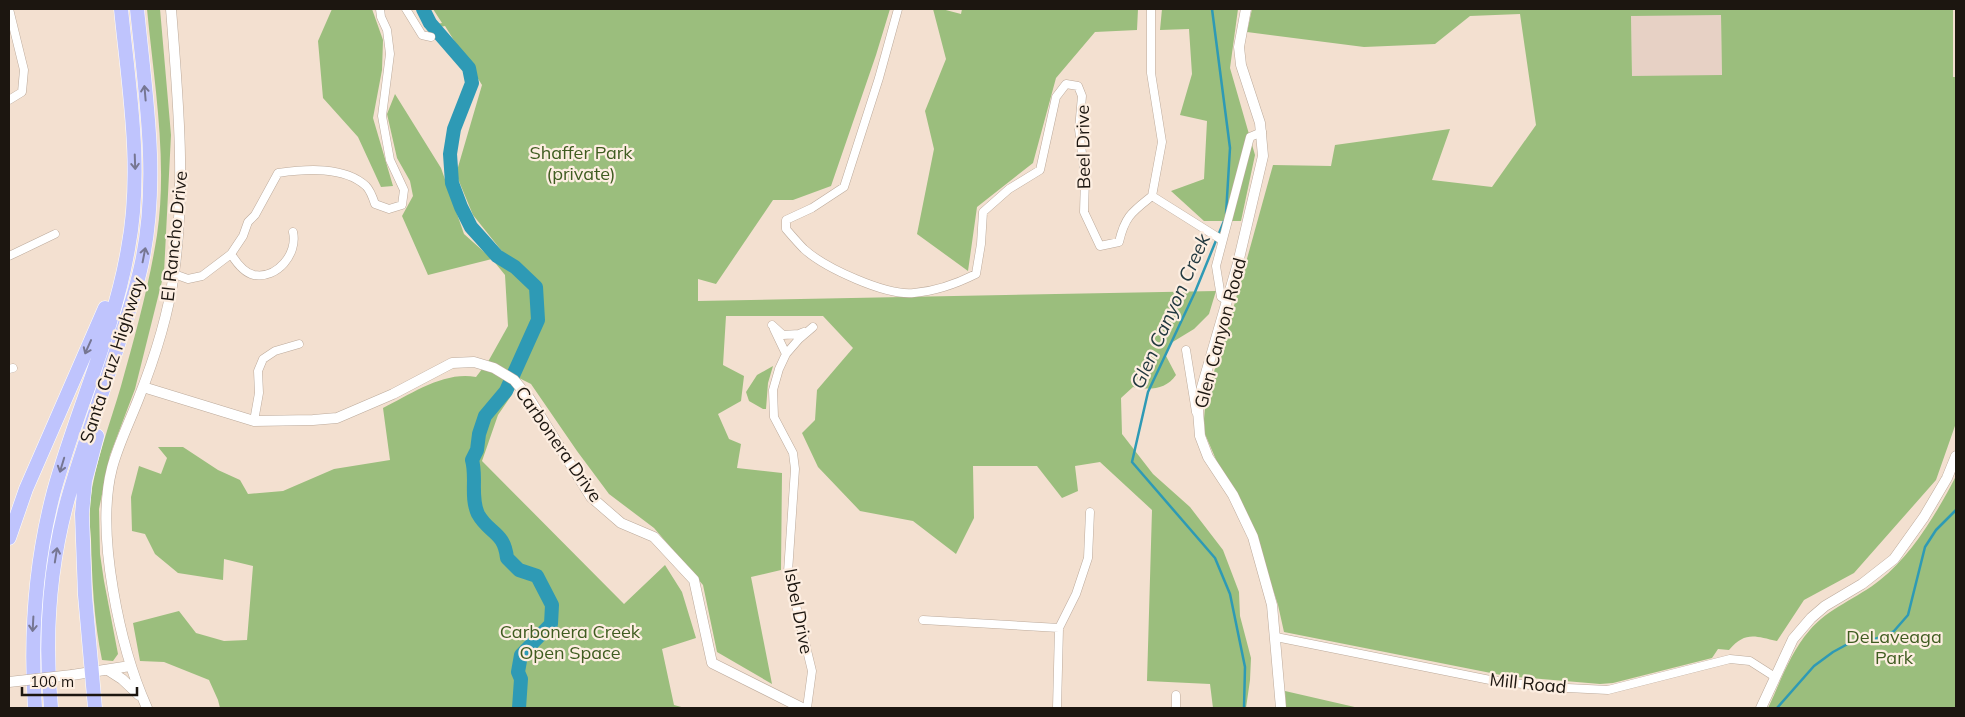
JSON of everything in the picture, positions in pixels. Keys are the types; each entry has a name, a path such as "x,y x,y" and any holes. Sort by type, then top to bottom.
{"highway":[{"name":"Santa Cruz Highway","path":"35,708 33,624 43,540 59,475 113,308 124,268 133,219 135,169 121,9"},
{"name":"Santa Cruz Highway","path":"51,708 48,660 49,618 58,543 73,482 140,274 150,209 150,145 137,9"},
{"path":"9,538 31,476 124,268"},
{"path":"95,708 82,542 82,503 88,470 106,405 116,352"}],"street":[{"path":"9,9 24,70 22,92 9,100"},
{"name":"El Rancho Drive","path":"145,705 130,666 111,574 107,515 112,468 143,387 164,321 174,274 181,187 181,152 171,9"},
{"path":"174,274 188,279 202,276 231,254 278,172 298,170 340,172 366,186 375,204 389,209 402,205 404,190 390,160 382,116 390,54 387,30 381,17 380,9"},
{"path":"406,9 422,35 431,38"},
{"name":"Beel Drive","path":"898,9 879,78 844,186 812,208 786,220 786,229 805,250 843,273 874,287 912,294 945,288 976,274 981,244 983,212 1009,189 1040,170 1056,97 1066,84 1078,86 1082,96 1079,129 1085,178 1084,212 1100,246 1119,242 1122,229 1129,215 1152,196"},
{"path":"1152,9 1150,72 1162,142 1152,196 1214,235 1223,236"},
{"name":"Glen Canyon Road","path":"1246,9 1239,47 1241,65 1260,123 1263,156 1240,254 1202,387 1198,412 1200,436 1208,458 1233,495 1253,537 1272,604 1281,708"},
{"path":"1227,301 1221,297 1216,266 1248,142 1250,137 1262,132"},
{"path":"231,254 242,268 253,275 273,274 282,267 292,250 295,240 293,232"},
{"path":"9,256 55,234"},
{"path":"772,325 783,335 799,334 813,327 799,339 786,354 772,325"},
{"path":"254,420 259,393 258,371 263,359 275,352 299,344"},
{"path":"1186,350 1200,436"},
{"name":"Isbel Drive","path":"786,354 773,390 774,417 793,453 795,469 788,572 812,671 807,708"},
{"name":"Carbonera Drive","path":"143,387 254,420 337,418 393,394 452,363 474,362 494,368 514,380 529,398 591,498 621,523 654,537 694,580 712,663 802,708"},
{"path":"1762,706 1793,639 1811,618 1826,606 1862,584 1894,559 1924,517 1947,478 1956,456"},
{"path":"1057,708 1059,628 1076,594 1088,558 1090,512"},
{"path":"923,620 1059,628"},
{"name":"Mill Road","path":"1276,637 1490,680 1547,687 1608,690 1730,659 1750,661 1775,677"},
{"path":"9,682 92,673 130,666"},
{"path":"108,670 128,684 145,705"},
{"path":"1176,695 1176,708"}],"shaded area":[{"path":"1631,15 1721,15 1722,76 1632,76"}],"green space":[{"path":"147,9 160,9 171,135 164,273 135,389 110,455 99,509 100,554 118,654 113,661 102,660 99,645 93,585 90,507 92,487 99,458 141,311 157,235 160,207 161,150"},
{"path":"332,9 372,9 383,40 382,70 373,118 393,186 381,187 358,137 323,98 318,41"},
{"path":"433,9 890,9 831,186 793,200 773,200 716,284 698,279 698,301 1216,291 1209,314 1194,329 1171,343 1165,354 1176,375 1172,380 1157,388 1133,387 1121,398 1122,434 1153,474 1190,507 1223,550 1239,592 1240,616 1251,658 1246,708 1213,708 1210,684 1147,681 1152,510 1100,462 1075,466 1078,491 1062,498 1037,466 973,466 974,518 956,554 913,521 860,511 818,467 802,433 815,420 817,390 853,348 823,316 726,316 723,365 744,376 741,401 718,414 729,439 741,444 737,468 782,473 781,570 751,577 772,684 717,652 703,585 654,528 609,494 531,384 519,378 511,396 498,415 482,461 624,604 665,565 682,592 696,638 662,649 674,705 685,708 220,708 209,680 164,662 140,661 133,623 179,611 196,633 224,641 247,640 253,566 224,559 223,580 178,573 155,554 145,534 132,531 131,497 139,466 161,474 167,458 158,447 183,447 218,470 240,480 248,494 283,491 334,469 390,460 383,408 416,390 440,380 464,376 476,377 489,360 508,326 505,275 492,259 505,255 473,215 456,174 482,85 445,26 440,27 437,24 442,23"},
{"path":"933,9 942,9 961,14 962,9 1138,9 1137,30 1095,32 1056,78 1033,163 977,207 968,271 917,234 934,149 925,111 946,59"},
{"path":"1162,9 1238,9 1230,68 1255,155 1241,221 1204,221 1171,191 1204,179 1207,121 1180,115 1192,74 1189,29 1160,30"},
{"path":"1252,9 1953,9 1953,77 1956,77 1956,423 1936,480 1854,573 1804,600 1777,641 1751,636 1745,637 1729,650 1718,649 1712,658 1613,683 1600,684 1506,676 1284,632 1278,605 1254,532 1217,462 1205,434 1204,419 1206,396 1225,338 1273,165 1331,166 1335,145 1450,129 1432,180 1492,187 1536,125 1520,14 1470,16 1435,44 1364,47 1247,32","holes":["1721,15 1722,75 1632,76 1631,16"]},
{"path":"395,94 441,168 464,234 492,259 428,275 402,216 413,196 410,181 397,158 387,114"},
{"path":"773,366 768,383 766,409 763,409 749,401 746,392 757,375"},
{"name":"DeLaveaga Park","path":"1956,476 1956,708 1768,708 1791,658 1809,631 1825,616 1892,570 1923,532"},
{"path":"1285,691 1359,708 1286,708"}],"waterway":[{"path":"423,9 430,23 469,68 472,83 454,129 450,154 452,183 461,207 471,227 497,256 515,267 536,287 538,320 506,391 485,416 479,434 477,450 472,460 474,501 478,514 482,521 503,543 507,558 519,570 537,576 552,605 551,624 521,655 518,672 521,679 519,708"},
{"name":"Glen Canyon Creek","path":"1212,9 1230,148 1226,214"},
{"name":"Glen Canyon Creek","path":"1224,221 1195,292 1148,392 1132,462 1215,558 1230,594 1245,667 1244,708"},
{"path":"1777,708 1814,666 1833,652 1855,640 1869,641 1894,631 1908,615 1925,547 1936,530 1956,510"}],"park label":[{"name":"Shaffer Park (private)","path":"581,162"},
{"name":"Carbonera Creek Open Space","path":"570,641"}]}
